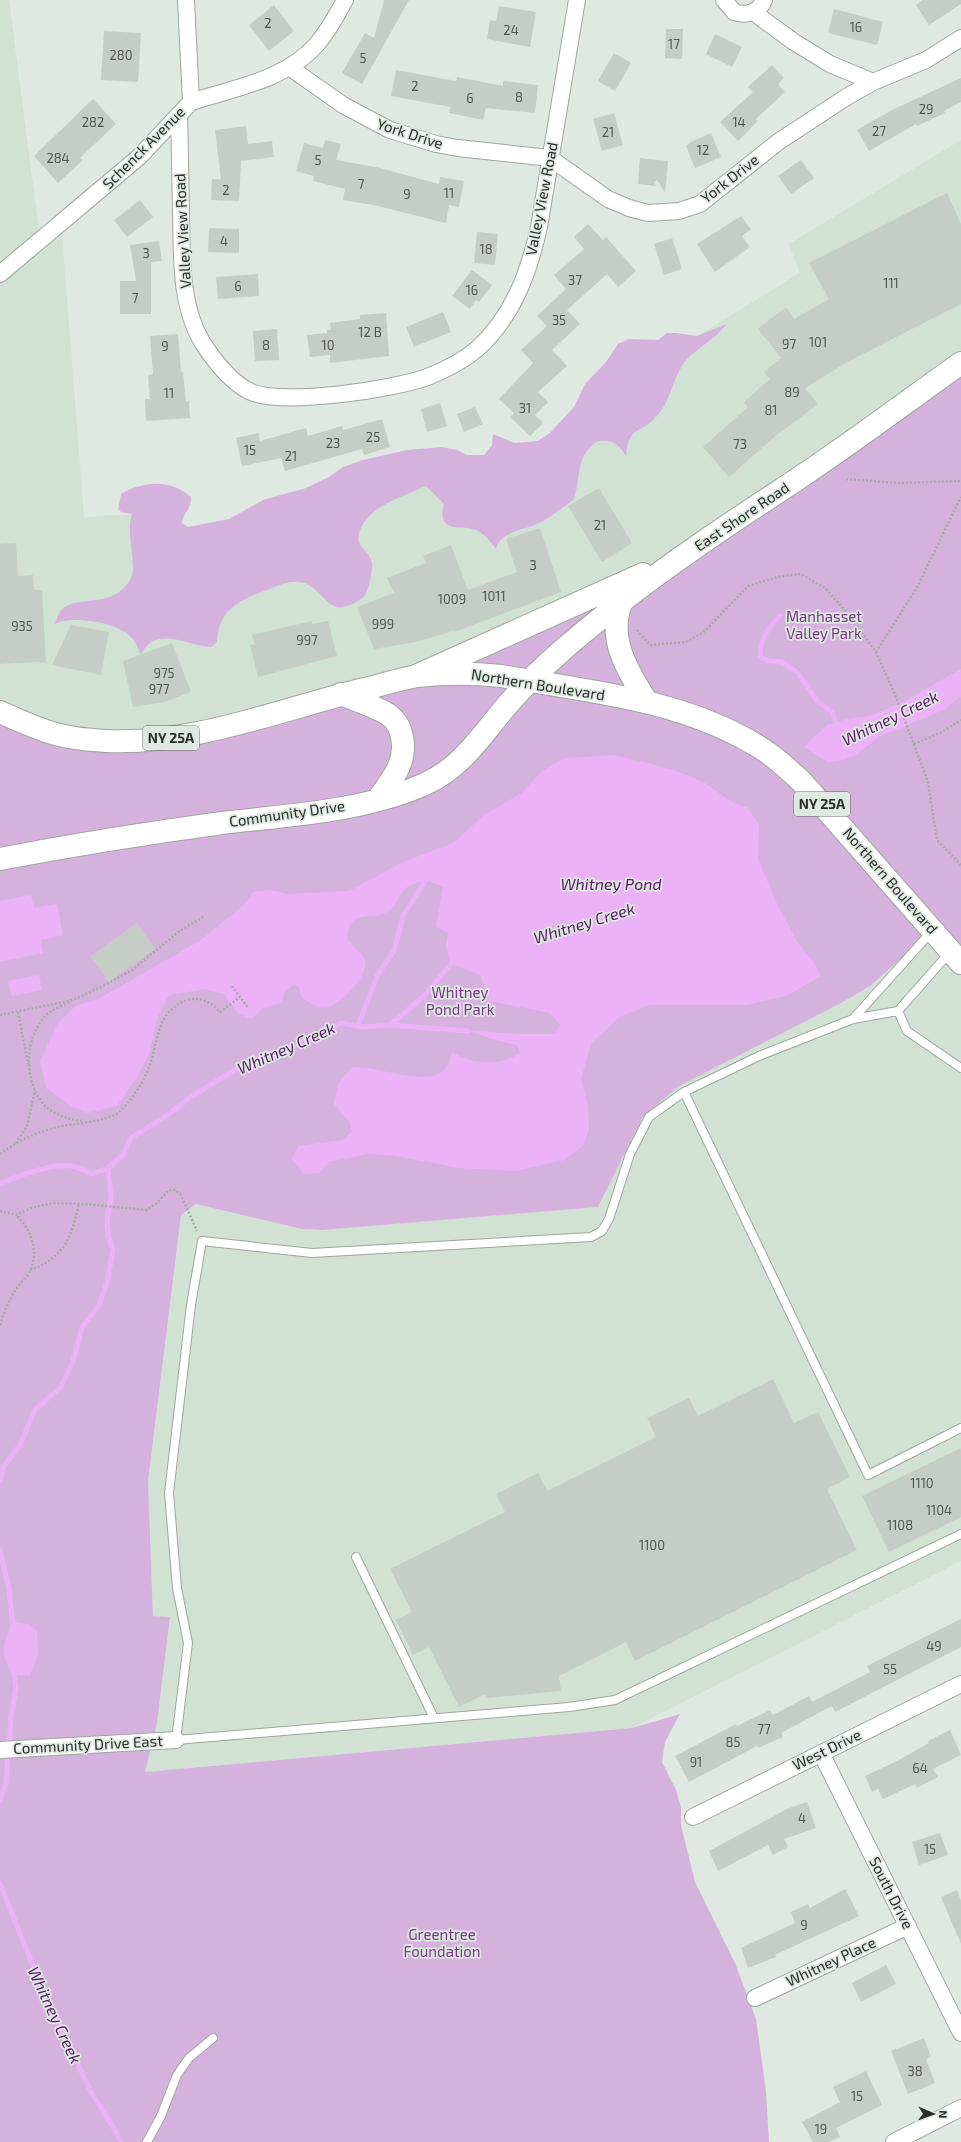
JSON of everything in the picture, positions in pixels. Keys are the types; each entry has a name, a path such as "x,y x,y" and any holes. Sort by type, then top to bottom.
{"main road":[{"name":"East Shore Road","path":"530,681 559,653 622,601 961,363"},
{"path":"415,677 688,554"},
{"path":"622,601 618,623 621,656 647,702"},
{"name":"Northern Boulevard","path":"0,712 57,735 89,740 130,742 169,739 225,727 342,694 415,677 445,673 475,673 530,681 647,702 684,712 720,727 769,754 802,782 956,957"},
{"name":"Community Drive","path":"0,859 101,842 330,809 378,799 428,783 453,766 476,743 508,703 530,681"},
{"path":"342,694 385,712 400,729 404,746 400,765 378,799"}],"street":[{"name":"Schenck Avenue","path":"0,274 110,184 139,157 191,102 186,0"},
{"path":"191,102 266,78 289,67 318,44 345,0"},
{"name":"Valley View Road","path":"179,114 184,285 192,320 202,342 228,374 249,391 268,397 318,396 368,391 400,385 436,373 458,363 478,348 501,322 519,292 532,260 580,0"},
{"path":"724,0 734,12 747,14 759,8 764,0"},
{"path":"753,12 797,44 830,64 873,82"},
{"name":"York Drive","path":"289,67 337,102 390,130 436,144 458,148 550,158 608,199 629,208 648,213 679,211 700,204 792,132 873,82 926,60 961,38"},
{"name":"West Drive","path":"693,1817 961,1684"},
{"name":"Community Drive East","path":"0,1750 176,1740"},
{"name":"South Drive","path":"821,1754 961,2033"},
{"name":"Whitney Place","path":"755,1998 908,1926"},
{"path":"894,2142 961,2108"}],"lane":[{"path":"853,1019 933,930"},
{"path":"956,957 898,1011 853,1019 759,1056 684,1092 649,1117 630,1154 609,1219 602,1231 591,1237 312,1253 202,1241 190,1313 169,1493 177,1588 188,1643 176,1740 569,1707 615,1700 961,1534"},
{"path":"898,1011 906,1031 961,1068"},
{"path":"684,1092 868,1475 961,1428"},
{"path":"356,1557 434,1718"},
{"path":"147,2142 161,2116 177,2075 189,2058 213,2038"}],"path":[{"path":"846,479 897,483 961,481"},
{"path":"876,652 916,589 961,498"},
{"path":"637,629 650,645 686,642 705,631 748,586 777,577 801,574 825,588 850,616 876,652 898,703 928,782 937,840 961,865"},
{"path":"914,744 940,733 961,720"},
{"path":"28,1067 31,1045 37,1028 49,1013 132,970 181,930 204,917"},
{"path":"232,986 248,1008"},
{"path":"0,1154 31,1135 83,1122 102,1119 118,1113 147,1074 154,1056 162,1021 172,1008 191,999 205,1000 213,1004 220,1012 240,997"},
{"path":"0,1016 73,1000"},
{"path":"18,1012 28,1067 39,1099 49,1110 64,1118 83,1122"},
{"path":"15,1144 27,1126 35,1090"},
{"path":"16,1215 31,1208 53,1202 79,1203 147,1210 157,1203 168,1190 175,1190 182,1198 202,1241"},
{"path":"30,1270 40,1266 56,1255 67,1242 74,1228 79,1203"},
{"path":"0,1206 1,1211 16,1215 25,1224 31,1233 34,1245 30,1270 5,1308 0,1325"}],"shaded area":[{"path":"0,0 9,0 40,239 61,222 84,517 132,514 136,583 426,486 570,467 673,351 800,273 789,244 961,140 961,363 688,554 415,677 130,742 0,712"},
{"path":"933,930 961,963 961,1561 632,1728 145,1772 157,1723 170,1618 153,1616 148,1481 181,1215 196,1204 302,1229 323,1230 598,1207 643,1117 679,1086 753,1047"}],"green space":[{"path":"727,324 714,338 694,352 685,362 676,378 665,404 657,416 646,426 636,431 629,439 626,457 618,446 610,442 596,442 589,448 581,462 576,492 573,500 539,523 514,532 503,538 498,543 496,549 487,538 479,532 472,529 449,526 445,523 442,517 443,503 426,486 380,507 366,520 361,528 358,539 372,563 368,588 365,595 359,601 347,606 334,606 307,584 299,582 288,583 250,597 233,606 222,621 217,642 211,647 173,639 163,639 155,641 147,646 141,655 135,642 130,636 115,627 94,621 83,620 63,621 55,624 60,612 67,606 114,595 123,588 131,578 133,572 130,531 132,514 121,512 118,509 121,494 139,486 148,484 166,485 183,491 191,497 190,504 182,523 188,527 229,519 263,500 306,488 329,477 343,467 363,460 407,450 442,447 457,450 467,455 484,455 492,445 493,434 514,443 538,441 550,433 574,407 585,384 606,362 618,344 629,339 658,340 667,333 697,336"},
{"path":"961,363 961,963 933,930 870,986 841,1003 679,1086 643,1117 598,1207 323,1230 302,1229 196,1204 181,1215 148,1481 153,1616 170,1617 157,1723 145,1772 632,1728 680,1714 665,1742 662,1762 676,1790 681,1807 681,1825 695,1882 735,1963 756,2019 766,2091 769,2142 0,2142 0,712 130,742 415,677 688,554"}],"water":[{"path":"961,669 961,696 946,709 879,737 855,755 844,760 828,762 804,747 827,725 847,719 870,716 905,701"},
{"name":"Whitney Pond","path":"614,755 689,776 705,783 734,803 747,807 759,825 758,859 778,906 798,943 815,964 821,976 786,996 746,1005 650,1005 619,1017 591,1044 581,1079 588,1106 589,1129 583,1146 564,1160 516,1171 460,1168 390,1155 367,1154 329,1162 319,1173 304,1174 292,1159 298,1146 343,1140 352,1131 349,1121 334,1104 338,1084 352,1067 370,1068 407,1076 433,1076 445,1069 452,1052 468,1059 486,1062 504,1060 520,1053 517,1045 499,1041 468,1031 469,1030 513,1034 555,1034 560,1025 550,1013 490,1001 480,975 451,964 446,945 448,934 436,926 443,887 426,880 406,888 393,907 387,912 380,915 361,917 352,923 347,939 363,956 365,964 364,971 360,979 348,994 334,1004 325,1008 314,1005 302,998 299,987 293,985 284,992 282,1003 265,1007 251,1019 237,1013 224,994 205,989 169,995 158,1016 149,1054 137,1077 117,1106 86,1113 71,1106 46,1088 40,1061 58,1023 76,1006 100,998 201,940 245,904 253,892 270,890 287,894 349,891 403,862 453,843 484,815 522,793 541,772 565,758"},
{"path":"31,895 34,908 57,904 63,935 41,940 43,953 0,962 0,901"},
{"path":"39,975 42,990 12,996 8,981"},
{"path":"13,1622 28,1624 37,1631 38,1654 30,1676 13,1675 4,1655 5,1643"}],"building":[{"path":"384,0 409,0 362,84 342,73 365,33 374,38"},
{"path":"923,0 961,0 961,4 929,25 916,5"},
{"path":"274,5 294,31 269,51 249,25"},
{"path":"499,6 536,12 530,47 487,39 490,20 496,21"},
{"path":"834,9 883,22 877,45 828,33"},
{"path":"666,29 683,29 682,59 665,58"},
{"path":"104,31 141,33 138,82 101,80"},
{"path":"715,34 742,47 732,67 706,54"},
{"path":"614,53 631,63 615,91 598,81"},
{"path":"772,65 784,78 778,84 785,92 756,119 758,121 738,141 720,122 753,92 748,87"},
{"path":"396,70 456,81 457,77 503,86 503,81 538,85 535,113 486,108 483,120 449,113 451,107 391,96"},
{"path":"961,78 961,102 944,111 945,113 917,126 916,124 869,151 857,130 890,111"},
{"path":"93,99 116,124 80,158 83,160 58,183 34,156"},
{"path":"614,113 623,145 602,151 593,119"},
{"path":"246,126 248,144 272,141 274,157 241,161 239,201 211,200 212,179 221,179 215,130"},
{"path":"711,133 721,157 695,168 686,146 691,142"},
{"path":"325,140 341,144 336,160 380,168 439,184 440,177 464,181 459,207 449,205 446,223 373,205 343,200 345,189 313,181 314,176 296,171 304,143 323,148"},
{"path":"640,158 668,161 665,193 657,180 654,182 656,186 638,184"},
{"path":"801,160 814,178 791,194 778,176"},
{"path":"947,193 961,224 961,304 849,361 805,388 818,404 773,438 729,477 703,447 748,407 744,402 770,379 764,372 781,358 758,329 786,307 794,319 829,299 809,263"},
{"path":"140,200 153,217 127,237 114,220"},
{"path":"741,216 751,229 742,236 750,247 715,272 697,244"},
{"path":"588,224 603,240 606,237 636,271 618,287 607,274 567,310 580,324 552,350 567,366 538,392 548,402 535,415 543,423 530,436 510,417 514,413 499,399 533,363 521,350 547,326 537,316 566,289 554,275 584,249 574,237"},
{"path":"209,228 239,229 239,253 208,252"},
{"path":"477,232 498,234 495,265 474,263"},
{"path":"672,238 682,269 664,275 654,244"},
{"path":"159,241 162,261 151,262 151,314 120,314 120,281 136,281 130,245"},
{"path":"472,270 492,285 479,302 476,300 470,309 452,296"},
{"path":"258,274 259,296 218,299 216,277"},
{"path":"443,312 451,332 414,347 406,327"},
{"path":"386,313 389,356 330,363 330,355 310,357 307,335 327,333 327,330 331,330 330,323 360,319 360,315"},
{"path":"277,329 279,360 255,361 253,331"},
{"path":"178,334 181,372 183,372 186,402 189,401 190,418 146,421 145,399 150,399 148,375 153,374 150,336"},
{"path":"440,403 447,426 427,432 421,409"},
{"path":"475,407 483,424 464,432 457,414"},
{"path":"382,419 390,447 364,455 362,449 285,471 281,458 242,466 236,438 258,433 260,441 306,428 308,436 342,426 343,430"},
{"path":"599,488 632,543 602,562 568,506"},
{"path":"540,528 561,592 454,632 453,631 416,642 374,649 357,607 394,593 387,578 426,563 423,556 451,545 468,590 517,572 506,539"},
{"path":"16,543 18,576 33,575 34,590 42,590 46,663 0,664 0,544"},
{"path":"312,621 312,624 328,621 337,656 258,677 250,645 255,644 252,635"},
{"path":"71,625 109,632 101,675 52,665"},
{"path":"172,643 191,692 164,702 133,707 123,661"},
{"path":"137,923 155,949 109,982 90,956"},
{"path":"773,1379 794,1423 818,1412 850,1477 827,1489 857,1550 635,1661 626,1642 559,1676 561,1691 487,1698 485,1694 459,1707 429,1647 413,1655 396,1620 412,1612 390,1569 505,1512 496,1494 538,1473 547,1491 656,1437 647,1418 689,1398 698,1416"},
{"path":"961,1448 961,1517 889,1552 862,1496"},
{"path":"961,1619 961,1647 835,1712 832,1706 781,1733 783,1737 758,1748 757,1746 689,1782 675,1756 736,1724 737,1726 770,1710 773,1715 809,1696 812,1702 870,1672 867,1666"},
{"path":"950,1730 961,1755 933,1769 938,1777 917,1788 915,1784 883,1799 878,1789 872,1792 865,1776 897,1761 929,1743 928,1741"},
{"path":"807,1802 816,1828 784,1839 788,1847 773,1855 768,1845 718,1871 709,1851 787,1809"},
{"path":"940,1833 948,1855 919,1865 912,1842"},
{"path":"845,1889 859,1916 775,1955 776,1957 748,1968 741,1948 795,1923 791,1912 808,1904 810,1908"},
{"path":"957,1890 961,1901 961,1944 941,1897"},
{"path":"886,1965 896,1984 861,2002 852,1983"},
{"path":"924,2038 931,2057 926,2059 935,2083 908,2094 891,2051"},
{"path":"866,2071 882,2105 836,2128 840,2137 829,2142 813,2142 802,2122 840,2102 833,2087"}],"waterway":[{"path":"780,616 765,634 760,657 769,661 782,662 798,673 818,702 832,711 838,728"},
{"path":"358,1026 377,976 394,951 403,916 426,880"},
{"name":"Whitney Creek","path":"0,1184 25,1174 55,1166 72,1166 92,1174 108,1168 123,1155 131,1138 169,1114 192,1096 250,1061 277,1054 341,1023 363,1027 390,1025 423,997 451,964"},
{"path":"390,1025 468,1031"},
{"name":"Whitney Creek","path":"0,1480 4,1466 20,1445 35,1410 61,1387 73,1361 82,1327 98,1307 107,1283 113,1249 108,1236 107,1220 111,1197 108,1168"},
{"name":"Whitney Creek","path":"0,1550 9,1589 13,1628"},
{"name":"Whitney Creek","path":"0,1800 6,1783 11,1718 16,1687 13,1668"},
{"name":"Whitney Creek","path":"0,1883 36,1974 89,2088 122,2142"}],"park label":[{"name":"Manhasset Valley Park","path":"824,626"},
{"name":"Whitney Pond Park","path":"460,1002"},
{"name":"Greentree Foundation","path":"442,1944"}]}
